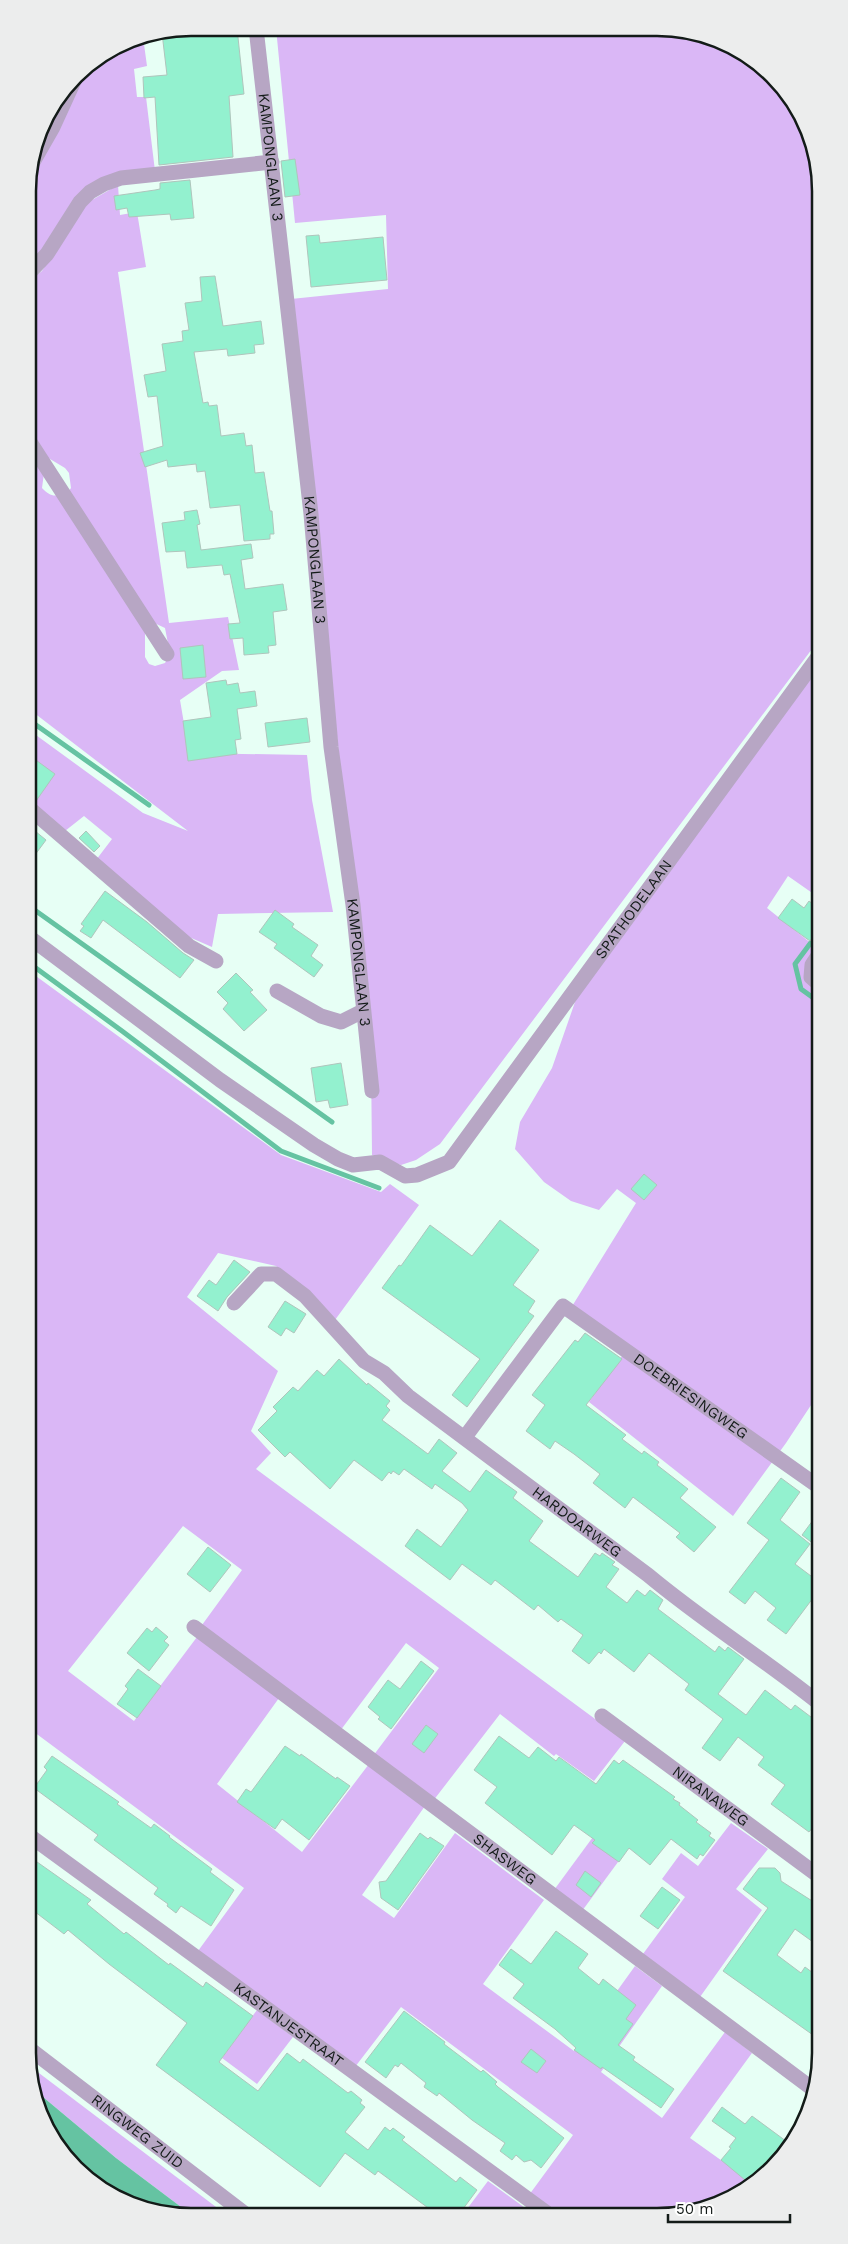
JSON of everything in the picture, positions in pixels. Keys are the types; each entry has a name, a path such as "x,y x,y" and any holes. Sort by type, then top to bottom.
{"street":[{"name":"KAMPONGLAAN 3","path":"257,36 311,514 332,747 353,905 372,1091"},
{"path":"45,143 65,101"},
{"path":"37,264 46,254 80,202 90,192 104,184 121,178 272,162"},
{"path":"37,453 166,654"},
{"name":"SPATHODELAAN","path":"37,943 220,1080 314,1145 353,1165 380,1162 405,1176 417,1175 449,1162 812,666"},
{"path":"37,815 189,946 216,962"},
{"path":"277,991 321,1016 341,1022 363,1011"},
{"name":"HARDOARWEG","path":"234,1303 261,1274 276,1274 304,1296 364,1361 384,1373 408,1396 648,1575 684,1605 811,1697"},
{"name":"DOEBRIESINGWEG","path":"465,1437 563,1306 811,1482"},
{"name":"SHASWEG","path":"194,1627 808,2085"},
{"name":"NIRANAWEG","path":"602,1716 811,1870"},
{"name":"KASTANJESTRAAT","path":"36,1840 540,2208"},
{"name":"RINGWEG ZUID","path":"36,2054 237,2208"}],"shaded area":[{"path":"277,36 657,36 687,39 707,44 734,57 751,68 773,89 786,105 796,123 804,141 809,161 812,191 812,649 440,1144 416,1160 401,1165 372,1155 371,1059 291,299 388,289 386,215 295,223"},
{"path":"144,43 147,66 134,69 137,97 146,97 155,171 90,186 45,250 37,258 38,171 40,163 69,97 97,68 123,52"},
{"path":"118,185 120,215 137,212 146,267 118,272 169,623 228,617 239,670 222,671 180,700 189,753 307,755 312,800 333,912 218,914 212,947 189,937 93,864 112,839 84,816 65,831 37,807 37,736 143,813 188,831 37,715 37,460 44,473 42,488 55,496 60,495 145,627 145,657 149,664 155,666 165,663 170,654 165,628 150,621 68,492 71,488 69,473 65,468 45,456 37,445 37,275 42,271 85,204"},
{"path":"812,672 812,893 788,876 767,908 812,944 812,953 806,966 806,975 812,986 811,1405 733,1516 589,1402 622,1356 566,1316 636,1203 617,1189 599,1210 571,1201 544,1182 515,1149 520,1122 552,1068 582,982"},
{"path":"37,977 281,1155 381,1192 390,1184 419,1205 335,1320 276,1266 218,1253 187,1297 278,1371 251,1431 271,1453 256,1469 625,1741 594,1781 556,1754 554,1756 500,1714 433,1801 373,1756 439,1668 406,1643 340,1731 202,1625 242,1570 183,1526 68,1671 134,1721 197,1637 279,1698 217,1784 302,1852 369,1764 425,1806 362,1895 394,1918 455,1833 544,1900 483,1984 574,2051 635,1966 662,1986 601,2072 662,2118 725,2032 752,2053 690,2138 747,2179 707,2200 687,2205 657,2208 548,2208 529,2195 573,2135 401,2007 355,2067 198,1951 244,1888 36,1734"},
{"path":"615,1807 643,1828 582,1911 554,1890"},
{"path":"731,1823 768,1849 736,1889 762,1910 700,1997 640,1958 685,1897 662,1879 681,1853 698,1866"},
{"path":"257,2010 293,2037 257,2084 222,2058"},
{"path":"38,2072 217,2208 181,2207 116,2158 42,2097"},
{"path":"42,2097 116,2158 181,2207 141,2200 123,2192 97,2176 62,2139 52,2121"},
{"path":"488,2181 525,2208 468,2208"}],"building":[{"path":"191,36 238,36 244,94 229,96 233,157 159,165 155,97 144,98 143,77 167,75 163,40"},
{"path":"295,159 300,195 285,197 281,161"},
{"path":"190,180 194,218 171,220 170,214 129,217 127,208 116,210 114,196 160,189 160,183"},
{"path":"319,235 320,243 383,237 387,280 311,287 306,236"},
{"path":"215,276 223,326 261,321 264,344 254,345 255,353 228,356 227,349 194,352 203,403 208,402 209,406 217,405 221,436 244,433 246,446 252,445 255,473 264,472 270,511 272,511 274,534 270,534 270,539 244,541 240,505 210,508 205,471 197,472 196,464 168,467 167,460 145,467 140,453 163,446 157,396 148,397 144,375 166,371 162,344 183,341 182,331 189,330 185,303 202,301 200,277"},
{"path":"197,510 200,524 197,525 201,550 251,544 253,558 241,560 245,589 283,584 287,610 273,612 276,645 268,646 269,653 244,655 243,638 230,639 228,624 240,623 230,574 224,575 222,565 187,568 185,551 166,552 162,523 185,520 184,512"},
{"path":"203,645 206,677 183,679 180,648"},
{"path":"226,680 227,685 238,683 240,693 255,691 257,706 237,709 241,739 235,740 237,754 188,761 183,721 211,717 206,683"},
{"path":"307,718 310,742 268,747 265,723"},
{"path":"37,761 55,774 37,800"},
{"path":"86,831 100,846 94,852 79,838"},
{"path":"37,832 46,840 37,853"},
{"path":"105,891 194,960 180,978 103,920 91,938 80,931 84,926 81,924"},
{"path":"792,899 804,908 809,901 812,903 812,939 810,941 778,918"},
{"path":"275,910 294,924 292,927 318,945 311,956 323,965 314,977 274,948 277,944 259,932"},
{"path":"236,973 253,990 250,992 267,1010 244,1031 223,1009 228,1003 217,992"},
{"path":"341,1063 348,1105 330,1108 328,1100 316,1102 311,1068"},
{"path":"644,1174 657,1185 644,1200 631,1189"},
{"path":"500,1220 539,1250 513,1285 535,1301 528,1312 534,1316 467,1407 452,1395 480,1359 382,1288 399,1265 401,1266 430,1225 472,1256"},
{"path":"234,1260 250,1272 227,1297 218,1311 197,1296 209,1280 216,1285"},
{"path":"285,1301 306,1314 294,1333 286,1328 281,1336 268,1327"},
{"path":"585,1333 622,1359 586,1405 626,1435 622,1439 642,1454 644,1451 659,1462 657,1465 688,1489 680,1498 716,1527 694,1552 676,1537 680,1533 633,1497 625,1508 593,1483 600,1474 574,1454 555,1441 550,1449 526,1431 545,1405 532,1395 575,1340 578,1342"},
{"path":"339,1359 367,1385 368,1383 390,1401 386,1406 390,1410 382,1420 428,1454 439,1439 457,1453 442,1471 470,1492 486,1470 517,1492 513,1498 543,1521 529,1541 578,1577 595,1553 600,1556 602,1553 615,1562 612,1565 619,1569 606,1587 627,1603 637,1590 645,1596 650,1590 663,1600 658,1609 715,1652 719,1646 725,1651 728,1647 744,1659 718,1694 746,1715 765,1690 791,1710 795,1705 811,1717 811,1829 809,1832 771,1804 785,1785 758,1765 764,1757 738,1737 720,1761 702,1748 723,1719 685,1690 689,1684 649,1653 634,1672 604,1649 589,1664 572,1651 583,1635 561,1619 558,1622 538,1605 534,1610 495,1580 491,1585 462,1564 450,1580 405,1546 417,1529 441,1547 468,1510 462,1503 435,1484 432,1489 404,1469 399,1475 393,1471 391,1474 389,1472 382,1481 354,1460 330,1489 290,1452 285,1457 258,1430 277,1411 273,1407 293,1387 298,1391 317,1370 324,1376"},
{"path":"781,1478 800,1492 780,1520 810,1544 795,1564 811,1576 811,1600 786,1634 767,1620 776,1608 755,1591 745,1604 729,1592 769,1540 747,1523"},
{"path":"811,1522 811,1542 802,1535"},
{"path":"208,1547 231,1565 210,1592 187,1574"},
{"path":"156,1627 168,1637 164,1641 169,1645 149,1671 127,1653 147,1628 152,1632"},
{"path":"421,1661 434,1671 391,1729 378,1719 380,1717 368,1707 388,1680 400,1689"},
{"path":"138,1669 161,1686 137,1718 117,1704 128,1689 125,1686"},
{"path":"426,1725 438,1734 424,1753 412,1744"},
{"path":"499,1736 529,1758 538,1747 556,1761 559,1757 596,1784 614,1760 619,1764 623,1760 675,1797 673,1799 698,1820 696,1822 711,1833 709,1836 715,1840 703,1856 700,1854 697,1859 671,1839 650,1865 629,1848 619,1862 592,1843 595,1840 574,1825 552,1855 485,1803 497,1787 474,1770"},
{"path":"285,1746 300,1756 301,1754 336,1779 337,1777 350,1786 309,1840 282,1819 275,1829 237,1802 246,1789 251,1792"},
{"path":"52,1756 119,1802 117,1804 151,1828 154,1824 212,1869 210,1872 234,1890 211,1926 181,1906 176,1913 167,1906 168,1904 154,1894 158,1888 94,1840 98,1835 36,1790 36,1785 47,1770 44,1767"},
{"path":"420,1833 444,1846 398,1910 381,1898 379,1882 386,1881"},
{"path":"36,1861 91,1900 87,1904 124,1934 126,1932 169,1965 170,1963 203,1987 206,1982 253,2016 219,2062 258,2091 287,2053 300,2063 303,2059 348,2093 351,2091 362,2100 360,2103 365,2107 345,2132 368,2150 385,2127 390,2131 393,2128 405,2137 402,2140 456,2182 460,2177 477,2190 464,2208 428,2208 378,2171 375,2175 345,2153 320,2187 156,2065 187,2023 109,1964 68,1930 64,1934 36,1913"},
{"path":"759,1868 775,1868 780,1873 781,1881 811,1900 811,1941 795,1929 777,1955 801,1973 805,1967 811,1971 811,2034 723,1971 768,1908 743,1889"},
{"path":"585,1871 601,1883 591,1897 576,1885"},
{"path":"662,1887 680,1900 658,1929 640,1916"},
{"path":"556,1931 588,1954 578,1968 599,1985 603,1979 636,2005 626,2019 633,2024 618,2045 635,2057 633,2060 674,2089 661,2108 574,2050 576,2048 555,2029 513,1998 524,1984 499,1965 511,1949 531,1964"},
{"path":"404,2011 481,2072 483,2070 497,2082 495,2084 498,2087 564,2138 541,2168 531,2160 524,2162 516,2155 512,2160 500,2151 505,2143 472,2120 439,2093 437,2096 424,2087 426,2083 401,2063 398,2067 395,2065 386,2078 365,2062"},
{"path":"531,2049 546,2061 537,2073 521,2062"},
{"path":"722,2107 745,2124 752,2116 785,2140 759,2169 745,2180 721,2160 731,2148 729,2147 736,2138 712,2121"}],"waterway":[{"path":"37,725 149,805"},
{"path":"37,911 332,1122"},
{"path":"812,942 795,964 801,989 812,997"},
{"path":"37,969 281,1151 379,1188"}]}
